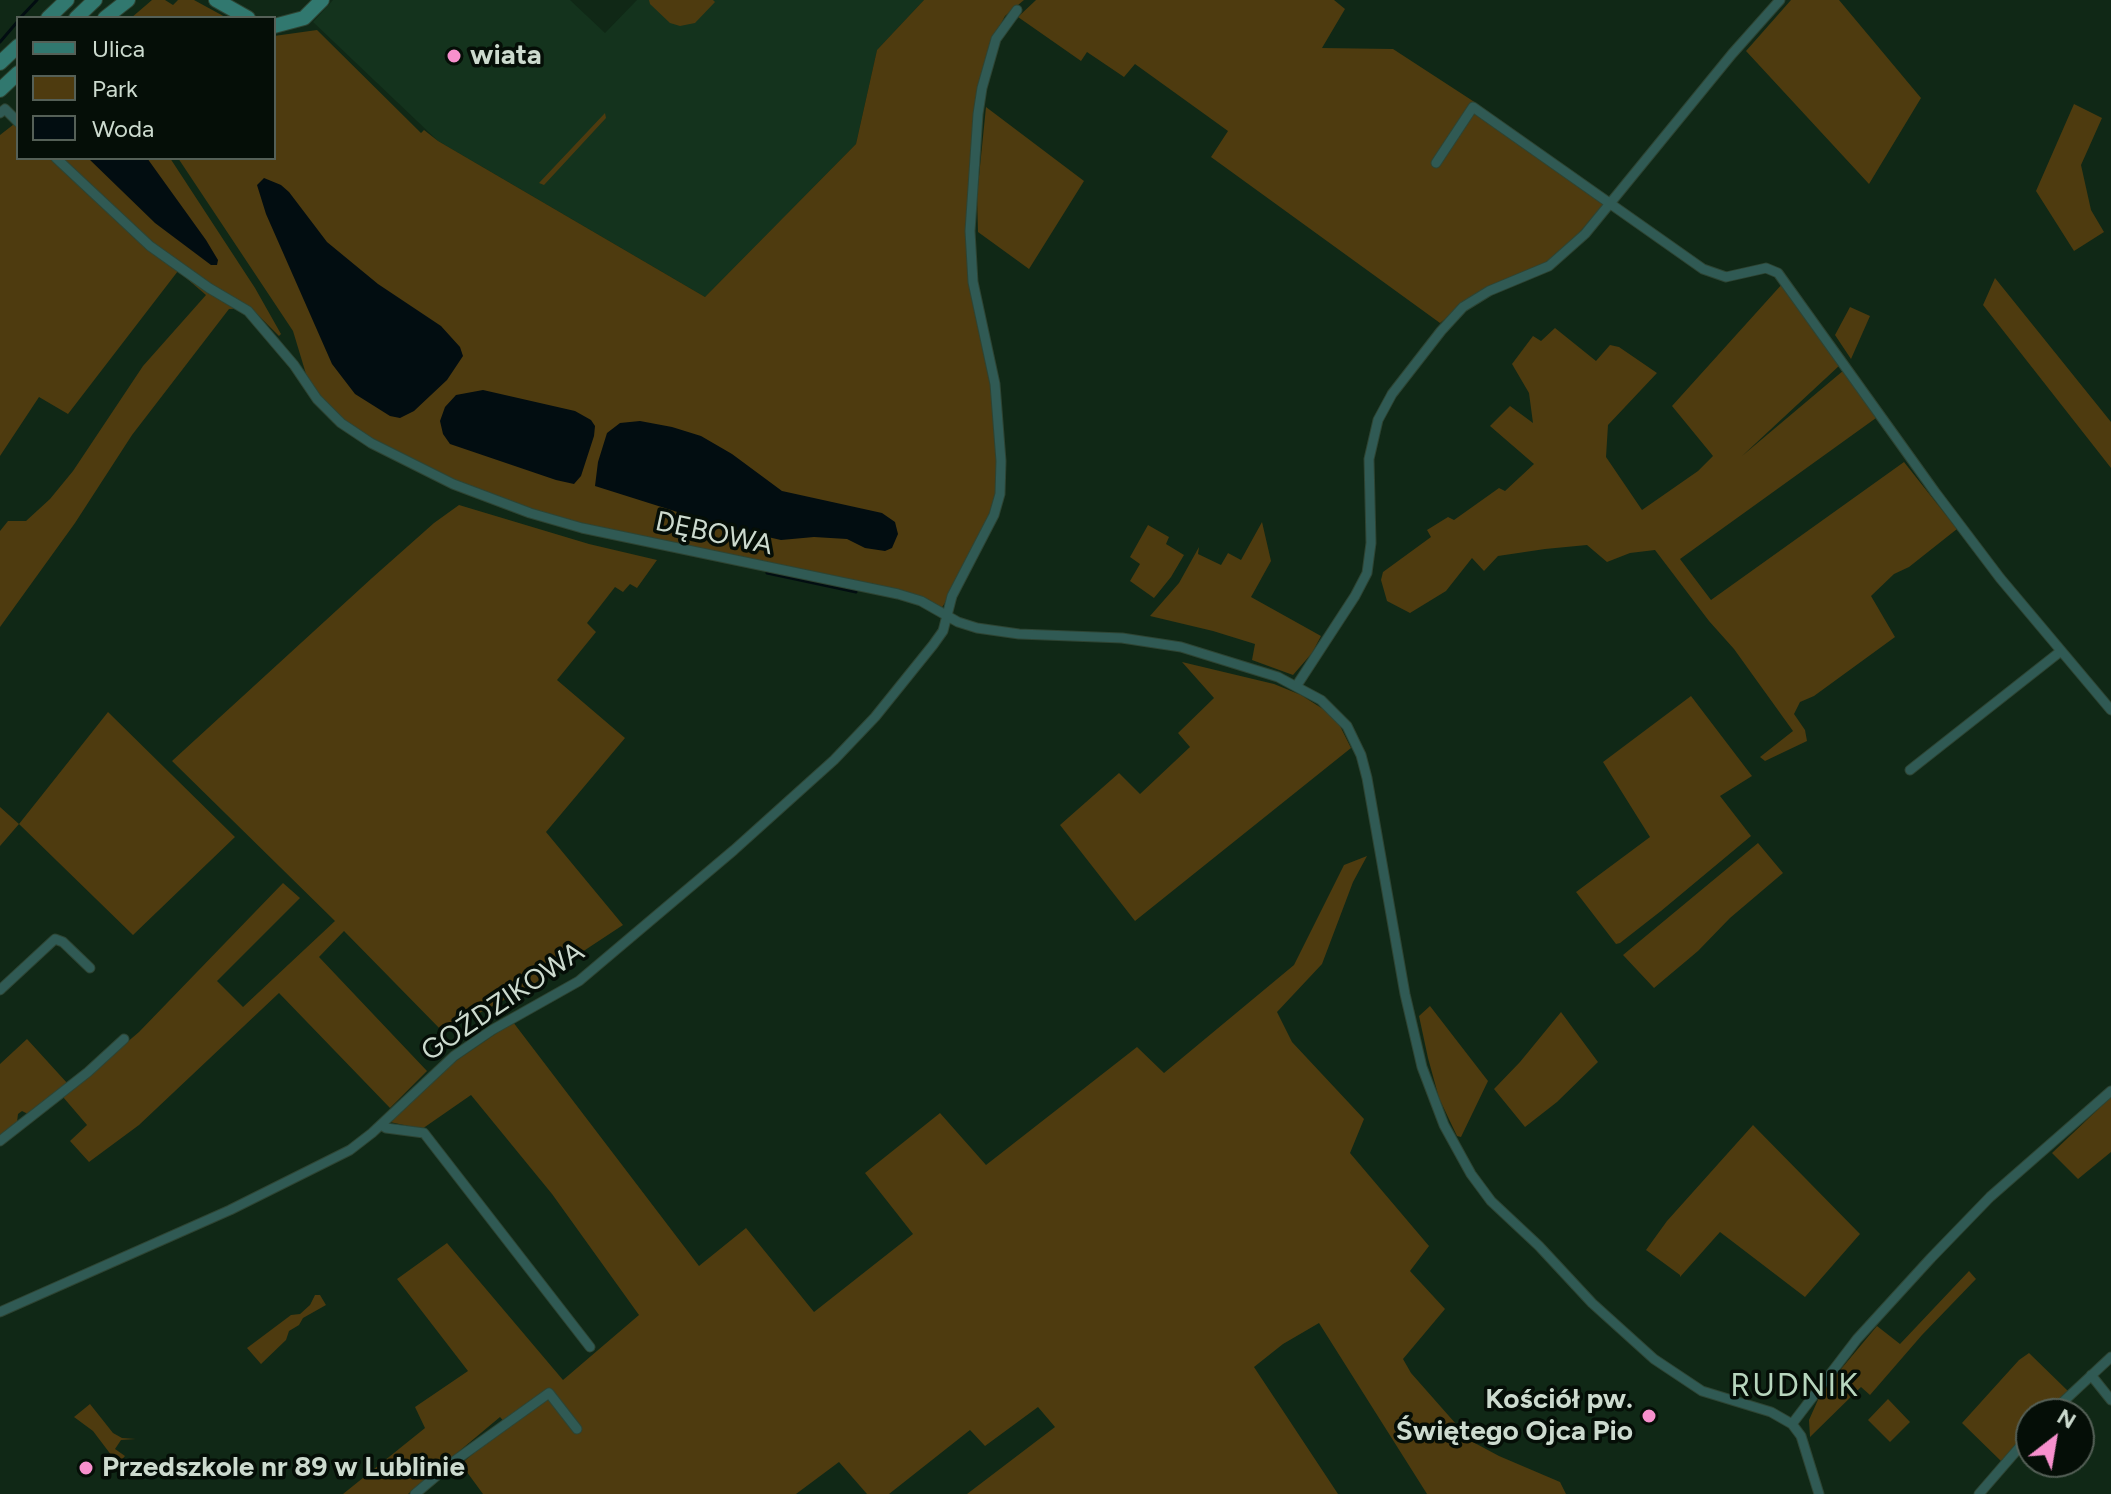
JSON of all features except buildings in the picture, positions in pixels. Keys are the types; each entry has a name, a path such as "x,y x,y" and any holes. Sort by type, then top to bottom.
{"main road":[{"path":"50,16 67,0"},
{"path":"78,16 95,0"},
{"path":"108,16 128,0"},
{"path":"216,0 244,16"},
{"path":"276,25 304,18 322,0"},
{"path":"0,63 16,48"},
{"path":"0,90 16,75"}],"street":[{"path":"1297,685 1360,589 1367,573 1371,550 1369,459 1378,420 1392,394 1463,307 1489,291 1555,262 1585,234 1780,0"},
{"name":"GOŹDZIKOWA","path":"0,1312 230,1210 343,1155 381,1125 444,1064 492,1030 579,981 757,831 834,760 875,717 933,645 943,631 952,596 994,515 1000,494 1001,461 995,384 973,282 970,231 982,88 996,39 1017,10"},
{"path":"1436,163 1473,107 1680,254 1714,274 1735,277 1766,268 1782,277 1935,492 2018,601 2111,710"},
{"name":"DĘBOWA","path":"58,160 150,246 248,311 294,365 317,399 341,423 371,443 479,495 558,522 898,594 921,601 966,625 988,631 1156,642 1221,659 1297,685 1327,705 1352,734 1367,778 1422,1067 1455,1148 1478,1185 1592,1303 1654,1359 1702,1391 1771,1412 1792,1424"},
{"path":"1910,770 2061,651"},
{"path":"0,990 55,939 63,942 90,968"},
{"path":"0,1141 88,1072 124,1039"},
{"path":"1819,1494 1801,1436 1792,1424 1857,1339 1931,1258 1990,1197 2111,1091"},
{"path":"381,1125 424,1133 590,1347"},
{"path":"2067,1398 2111,1357"},
{"path":"2091,1375 2111,1400"},
{"path":"415,1494 453,1462 549,1393 577,1429"},
{"path":"1979,1494 2015,1452"}],"shaded area":[{"path":"333,0 570,0 605,33 637,0 924,0 877,50 856,144 705,297 438,141 313,22"}],"green space":[{"path":"152,0 165,0 173,5 178,0 194,0 223,16 133,16"},
{"path":"649,0 715,2 695,23 680,26 670,23"},
{"path":"924,0 1024,0 1005,16 989,46 991,56 982,88 971,260 995,384 1000,494 968,567 941,609 907,597 595,529 475,497 429,477 341,418 319,397 306,374 293,331 179,160 276,160 276,36 317,30 421,133 424,130 705,297 856,144 877,50"},
{"path":"1036,0 1334,0 1345,9 1322,48 1393,49 1476,103 1609,198 1567,247 1552,259 1483,289 1440,323 1211,157 1228,131 1135,64 1124,77 1087,52 1081,61 1018,17"},
{"path":"1791,0 1839,0 1921,98 1869,184 1746,51"},
{"path":"2074,104 2102,118 2081,165 2091,210 2104,232 2074,251 2036,191"},
{"path":"986,107 1084,181 1029,269 978,232 977,196"},
{"path":"605,113 606,118 544,185 539,183"},
{"path":"16,123 16,160 171,160 255,288 281,334 279,336 251,308 229,309 132,435 75,523 0,627 0,531 8,521 26,521 50,499 73,471 143,366 206,295 178,271 68,414 39,397 0,456 0,135"},
{"path":"1995,278 2111,422 2111,468 1983,305"},
{"path":"1783,283 1840,365 1742,456 1844,370 1876,418 1680,559 1711,600 1904,462 1957,529 1909,567 1894,574 1871,596 1895,637 1814,696 1800,702 1794,714 1805,730 1807,741 1765,761 1760,757 1793,731 1734,649 1655,550 1630,553 1607,562 1587,545 1545,549 1498,556 1484,571 1472,558 1446,591 1410,613 1387,601 1381,580 1383,572 1431,537 1427,530 1448,517 1454,520 1499,488 1505,491 1534,464 1490,426 1510,406 1533,423 1529,393 1512,364 1533,336 1541,341 1555,328 1596,361 1610,345 1619,347 1657,373 1608,425 1606,457 1642,510 1698,471 1713,456 1672,406"},
{"path":"1850,307 1870,316 1851,359 1835,335"},
{"path":"459,505 589,544 657,560 637,588 630,584 623,592 615,587 587,623 596,632 557,680 625,738 546,832 623,925 529,987 443,1032 344,931 319,957 427,1071 390,1108 279,993 139,1125 89,1162 70,1141 87,1125 63,1097 139,1032 283,883 300,898 217,981 243,1007 335,921 172,761 372,578"},
{"path":"1262,522 1271,561 1251,597 1321,636 1312,653 1293,675 1252,660 1255,644 1150,616 1179,583 1199,547 1198,554 1221,565 1228,553 1241,560"},
{"path":"1148,525 1169,537 1166,544 1184,555 1154,598 1130,581 1140,564 1130,557"},
{"path":"1182,662 1274,684 1301,695 1323,709 1340,726 1351,748 1135,921 1060,825 1119,773 1140,794 1190,747 1178,733 1214,698"},
{"path":"1691,696 1752,776 1720,796 1751,836 1616,944 1576,892 1650,837 1603,762"},
{"path":"108,712 235,837 133,935 19,824"},
{"path":"0,807 19,824 0,846"},
{"path":"1758,843 1783,873 1654,988 1623,955"},
{"path":"1367,856 1353,882 1322,964 1277,1012 1292,1042 1364,1119 1350,1153 1429,1246 1410,1271 1445,1309 1403,1359 1411,1373 1471,1441 1560,1482 1566,1494 1427,1494 1319,1323 1283,1344 1254,1367 1338,1494 967,1494 1055,1427 1038,1407 985,1446 970,1430 889,1494 867,1494 839,1462 796,1494 483,1494 461,1464 507,1425 500,1417 408,1494 343,1494 425,1428 415,1407 468,1371 397,1279 447,1243 563,1380 639,1315 552,1194 471,1095 422,1129 390,1122 444,1069 513,1022 699,1266 746,1228 814,1312 913,1234 865,1173 940,1113 986,1165 1137,1047 1164,1073 1294,965 1344,865"},
{"path":"1430,1006 1488,1081 1461,1137 1457,1136 1439,1098 1428,1058 1419,1016"},
{"path":"1561,1012 1598,1062 1557,1102 1525,1127 1494,1089"},
{"path":"27,1039 68,1084 30,1115 22,1111 18,1114 17,1122 0,1137 0,1064"},
{"path":"2111,1097 2111,1152 2078,1179 2052,1153"},
{"path":"1753,1125 1860,1234 1805,1297 1720,1232 1680,1277 1646,1250 1667,1221"},
{"path":"1969,1271 1976,1279 1870,1395 1861,1387 1810,1437 1809,1420 1821,1393 1877,1326 1900,1344"},
{"path":"315,1295 320,1295 326,1305 303,1318 261,1364 247,1348 291,1315 300,1314"},
{"path":"2029,1353 2068,1391 2061,1398 2015,1398 2015,1447 2002,1462 1962,1423"},
{"path":"1888,1399 1910,1422 1890,1442 1868,1420"},
{"path":"90,1404 113,1433 122,1438 136,1439 121,1440 115,1449 125,1456 118,1464 93,1431 74,1417"}],"water":[{"path":"90,160 148,160 206,240 218,260 217,265 211,265 155,223"},
{"path":"264,178 289,192 327,242 378,284 441,326 460,347 463,356 447,380 414,411 400,418 390,416 355,394 332,364 266,214 257,185"},
{"path":"483,390 575,411 591,420 595,426 594,436 581,476 574,484 450,444 443,434 440,421 445,407 456,395"},
{"path":"640,421 701,436 732,454 782,491 882,513 895,522 898,534 892,548 885,551 865,548 847,539 814,537 781,540 728,528 595,486 607,433 620,423"}],"waterway":[{"path":"22,16 37,0"},
{"path":"0,42 16,23"},
{"path":"767,573 856,592"}],"place":[{"name":"wiata","path":"454,56"},
{"name":"Kościół pw. Świętego Ojca Pio","path":"1649,1416"},
{"name":"Przedszkole nr 89 w Lublinie","path":"86,1468"}],"district":[{"name":"RUDNIK","path":"1795,1387"}]}
